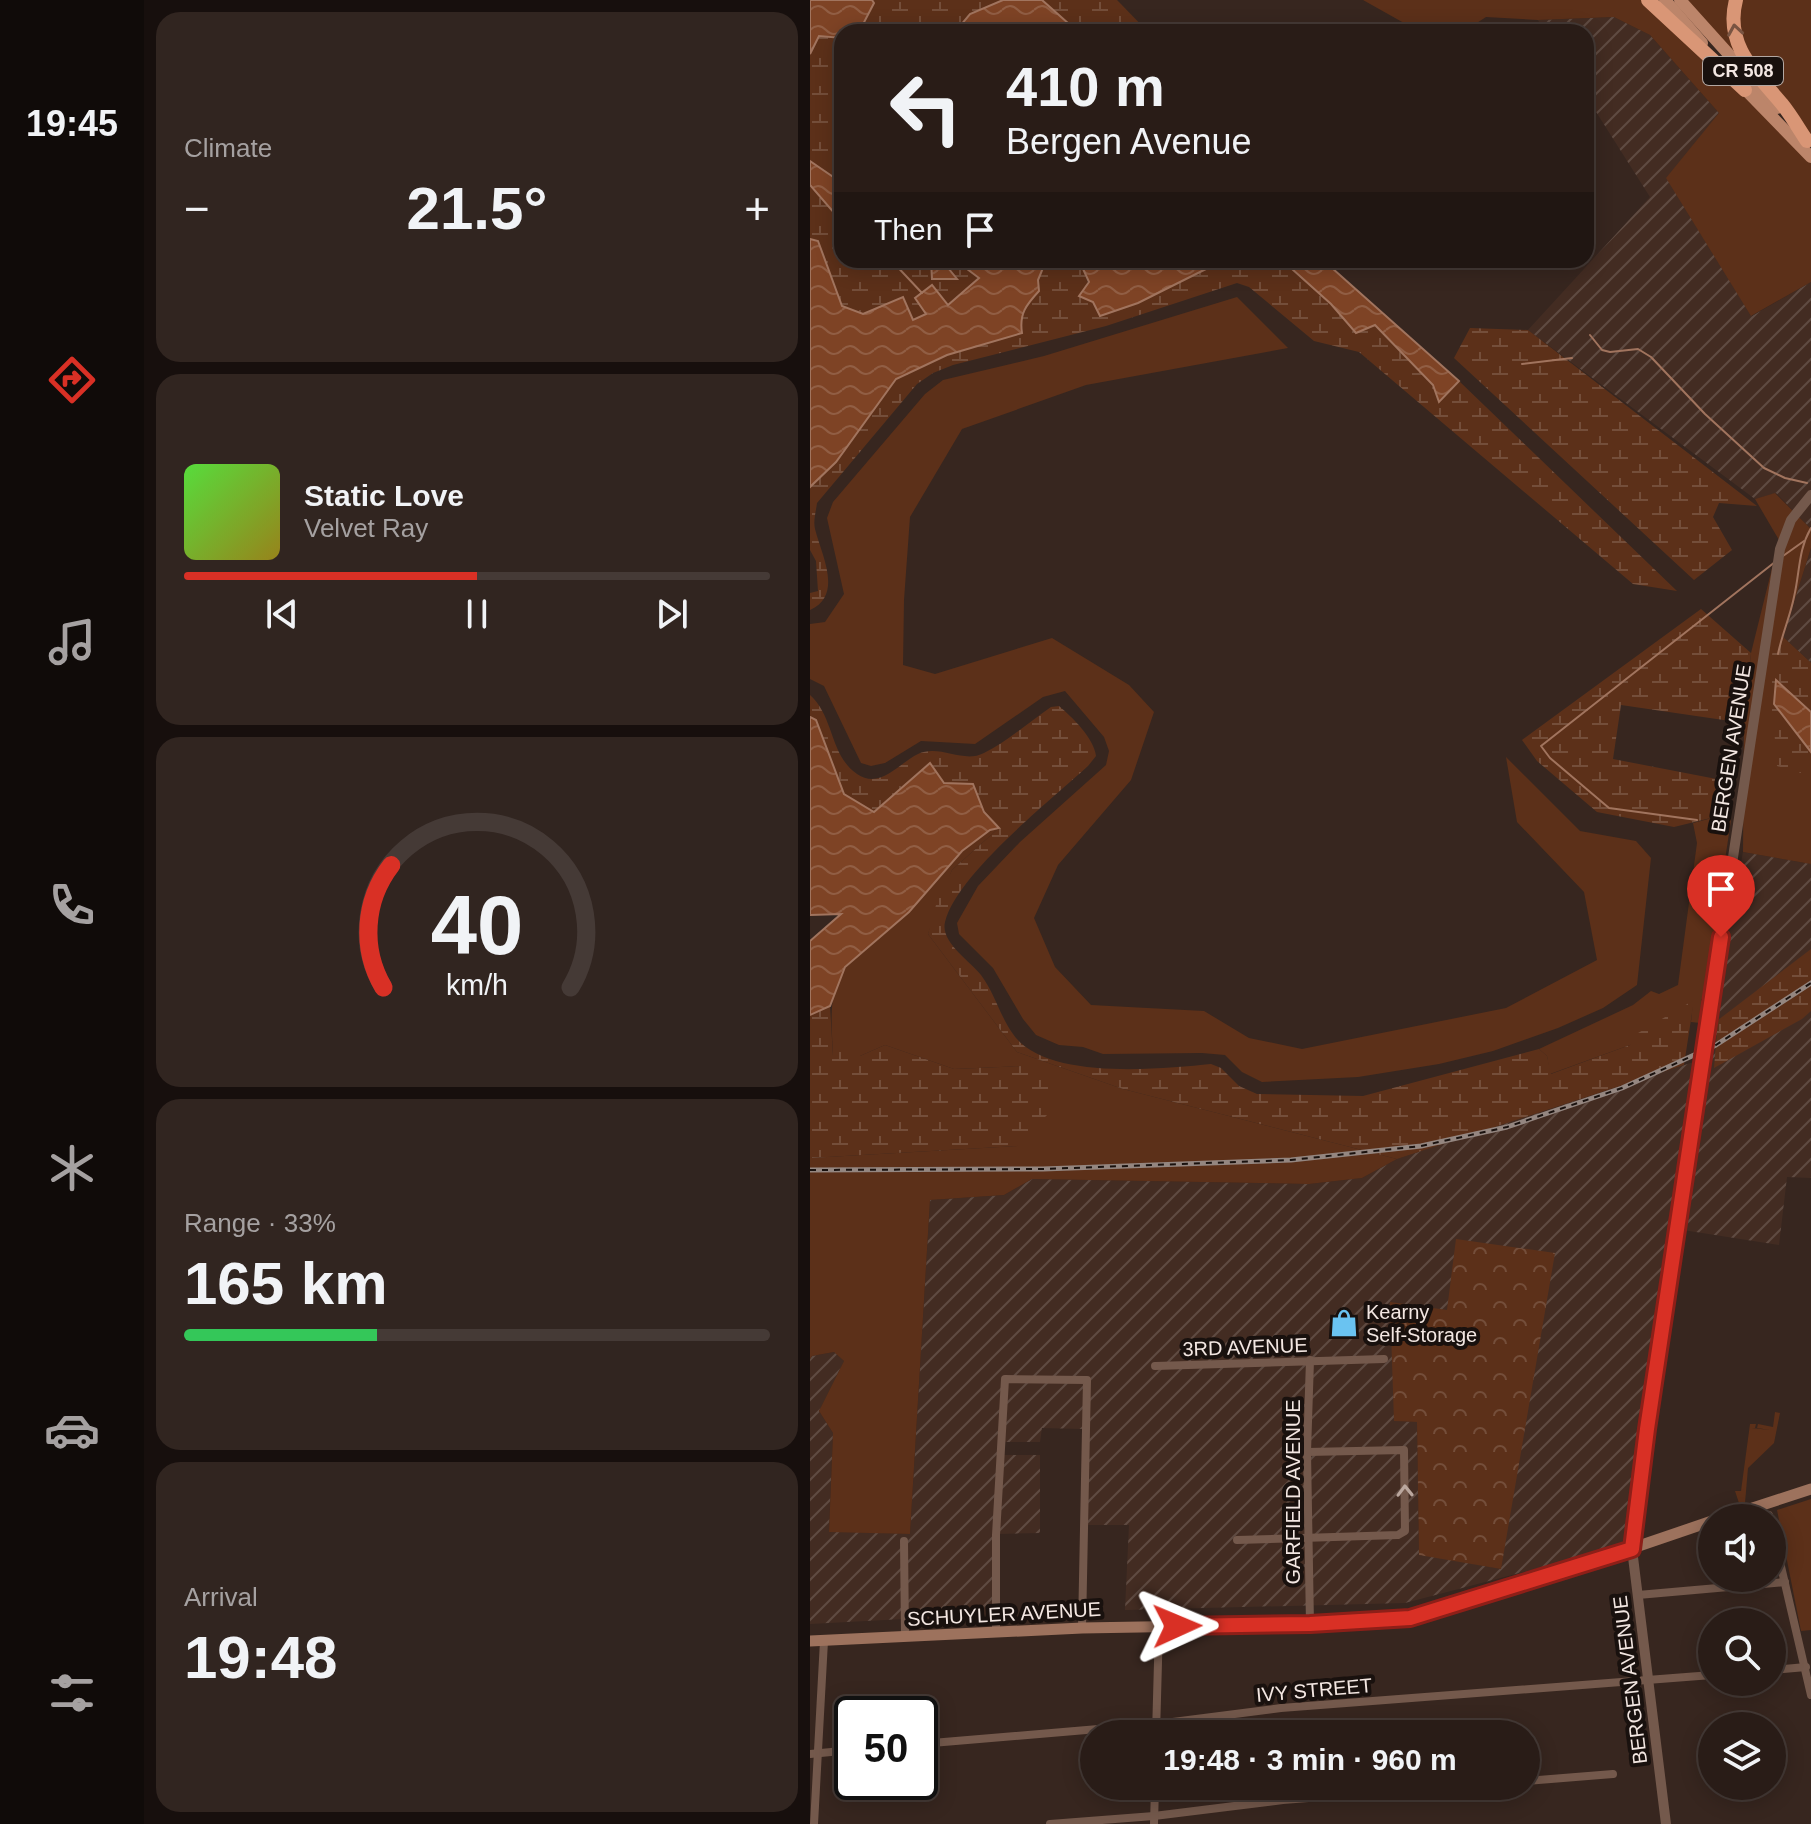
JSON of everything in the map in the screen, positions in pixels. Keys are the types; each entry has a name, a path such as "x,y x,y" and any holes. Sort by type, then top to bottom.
{"highway":[{"path":"1648,0 1745,90"},
{"path":"1736,0 1733,27 1741,53 1784,106 1809,144"}],"main road":[{"name":"CR 508","path":"1665,0 1745,90 1811,157"},
{"name":"CR 508","path":"1680,0 1809,144"},
{"path":"1765,1504 1811,1489"},
{"name":"SCHUYLER AVENUE","path":"810,1641 1082,1628 1397,1620 1424,1615 1698,1526"}],"street":[{"name":"BERGEN AVENUE","path":"1666,1824 1632,1549 1678,1218 1780,549 1791,520 1811,495"},
{"name":"3RD AVENUE","path":"1155,1366 1384,1359"},
{"name":"GARFIELD AVENUE","path":"1310,1360 1307,1452 1310,1624"},
{"path":"996,1632 996,1535 1005,1379 1087,1380 1082,1628"},
{"path":"1237,1540 1398,1535 1405,1531 1404,1450 1307,1452"},
{"path":"904,1541 905,1637"},
{"path":"1786,1586 1811,1695"},
{"path":"1638,1595 1698,1590"},
{"path":"1157,1720 1159,1626"},
{"path":"814,1824 814,1754 824,1641"},
{"path":"1786,1669 1806,1667"},
{"name":"IVY STREET","path":"1210,1720 1281,1708 1698,1676"},
{"name":"IVY STREET","path":"938,1743 1080,1734"},
{"path":"814,1754 834,1752"},
{"path":"1540,1780 1613,1774"},
{"path":"1154,1820 1155,1800"},
{"path":"1050,1824 1154,1820 1283,1800"}],"shaded area":[{"path":"1614,17 1650,35 1719,113 1752,316 1811,282 1811,529 1776,493 1755,499 1528,330 1585,268 1594,268 1594,258 1650,197 1594,109 1594,24 1540,24 1538,20"},
{"path":"1811,548 1811,663 1783,637"},
{"path":"1743,852 1811,864 1811,1178 1787,1177 1779,1245 1683,1230 1675,1239 1633,1543 1405,1603 1125,1610 1129,1525 1083,1525 1083,1429 1042,1428 1040,1442 1001,1442 999,1455 1040,1455 1040,1533 997,1534 996,1614 810,1624 810,1359 834,1352 844,1361 819,1411 833,1433 829,1531 910,1534 930,1200 1004,1195 1032,1179 1309,1184 1362,1178 1397,1159 1706,1058","holes":["1448,1310 1501,1569 1419,1554 1417,1422 1395,1421"]}],"green space":[{"path":"872,0 1003,0 970,15 962,24 863,24 874,3"},
{"path":"1042,0 1117,0 1140,24 1069,24"},
{"path":"1363,0 1648,0 1811,159 1811,282 1751,316 1666,178 1719,113 1650,35 1614,17 1538,20 1486,17 1475,24 1406,24"},
{"path":"1680,0 1811,0 1811,145"},
{"path":"819,36 834,37 834,178 810,161 810,54"},
{"path":"810,185 834,213 834,268 931,268 932,279 956,278 948,269 966,268 979,278 948,305 932,286 927,314 912,320 903,297 863,314 841,306 818,241 810,239"},
{"path":"1043,268 1082,268 1100,316 1138,303 1208,268 1291,268 1331,304 1356,332 1375,325 1433,385 1439,401 1459,381 1677,591 1633,584 1359,352 1314,341 1249,287 1237,283 1106,326 953,365 917,384 817,503 814,526 828,573 828,584 826,595 810,610 810,593 818,591 816,561 810,550 810,487 836,462 896,379 947,355 1022,333 1024,310 1039,291 1038,280"},
{"path":"1237,297 1288,348 1086,385 962,429 910,517 903,665 935,674 1052,638 1129,685 1154,712 1131,780 1058,865 1034,918 1055,967 1091,1005 1204,1011 1249,1038 1302,1049 1506,1008 1597,960 1584,892 1517,822 1506,757 1580,831 1636,841 1651,858 1637,985 1603,1008 1493,1051 1439,1064 1358,1077 1262,1082 1242,1072 1225,1055 1103,1054 1083,1047 1059,1045 1036,1035 993,968 959,934 957,923 978,886 1020,842 1106,765 1109,751 1104,737 1065,691 1043,697 975,744 921,741 885,763 871,766 861,763 824,686 810,679 810,624 825,622 844,594 827,518 833,502 925,394 943,380 1044,356"},
{"path":"1470,328 1528,330 1757,506 1719,503 1713,517 1732,550 1694,580 1454,358"},
{"path":"1775,493 1811,529 1811,548 1783,637 1811,663 1811,864 1743,852 1744,723 1751,653 1779,540 1755,499"},
{"path":"1701,609 1751,653 1744,723 1621,705 1613,759 1732,782 1727,814 1674,827 1597,812 1537,761 1522,740"},
{"path":"1783,637 1811,663 1811,776 1777,766 1774,728 1767,706 1773,646"},
{"path":"810,695 824,714 842,757 848,766 865,778 881,777 926,752 968,756 984,753 1051,707 1059,706 1087,735 1096,756 986,861 967,882 945,922 951,944 981,975 1013,1034 1029,1049 1050,1059 1077,1065 1135,1069 1211,1064 1221,1068 1239,1086 1257,1094 1363,1096 1539,1049 1547,1056 1551,1074 1630,1045 1633,1036 1694,1000 1684,1065 1397,1159 1123,1089 1017,1052 928,934 936,905 952,870 999,828 984,812 973,784 874,813 844,794 816,720 810,717"},
{"path":"1727,814 1731,820 1705,994 1701,1000 1704,1003 1700,1023 1691,1022 1693,1001 1630,1045 1550,1074 1547,1056 1539,1049 1633,1005 1651,991 1659,994 1678,985 1697,843 1693,823"},
{"path":"999,828 952,870 928,934 1017,1052 1123,1089 1397,1159 1362,1178 1309,1184 1032,1179 1004,1195 930,1200 910,1534 829,1532 833,1433 819,1411 844,1361 834,1352 810,1359 810,1158 1017,1146 1023,1066 954,1069 885,1045 860,1056 833,1056 835,987 851,960 906,915 959,853 971,842"},
{"path":"1811,949 1811,1011 1714,1068 1718,1020"},
{"path":"830,1006 833,1056 847,1044 860,1056 885,1045 954,1069 1023,1066 1050,1075 1048,1114 1017,1146 810,1158 810,1015"},
{"path":"1456,1239 1555,1253 1501,1569 1419,1555 1417,1422 1394,1421 1390,1302 1447,1310"},
{"path":"1775,1412 1780,1413 1774,1443 1748,1468 1745,1503 1739,1503 1735,1491 1741,1491 1750,1424 1756,1424 1752,1428 1770,1430 1757,1428 1758,1424 1773,1427"},
{"path":"1811,1499 1811,1630 1801,1631 1786,1555 1786,1507"}],"water":[{"path":"810,0 872,0 874,3 863,24 834,24 834,37 819,36 810,54"},
{"path":"1003,0 1042,0 1069,24 962,24 970,14"},
{"path":"810,161 834,178 834,213 810,185"},
{"path":"810,239 818,241 842,306 863,314 903,297 913,320 926,314 915,298 932,285 948,305 979,278 966,268 1043,268 1038,280 1039,291 1024,310 1022,333 947,355 896,379 836,462 810,487"},
{"path":"931,268 951,268 957,279 932,279"},
{"path":"1083,268 1208,268 1138,303 1100,316 1093,302 1079,296 1089,282"},
{"path":"1291,268 1332,268 1459,381 1439,402 1433,385 1375,325 1356,333 1331,304"},
{"path":"1776,680 1811,712 1811,752 1774,704"},
{"path":"810,717 816,720 844,794 874,812 930,763 944,783 973,784 984,812 999,828 990,830 962,851 909,912 845,967 830,1006 810,1015 810,941 841,914 810,915"}],"waterway":[{"path":"899,268 922,293"},
{"path":"1590,335 1602,350 1638,349 1651,357 1705,414 1764,468 1785,478 1807,483"},
{"path":"1522,364 1572,358"},
{"path":"1778,654 1796,588 1801,553 1811,528"},
{"path":"1783,556 1804,541"},
{"path":"1697,820 1609,808 1550,758 1541,746 1775,562"}],"railway":[{"path":"810,1170 1043,1169 1291,1160 1421,1146 1507,1127 1622,1088 1716,1045 1811,983"}],"place":[{"name":"Kearny Self-Storage","path":"1344,1323"}],"route":[{"path":"1177,1626 1310,1624 1410,1618 1632,1549 1647,1429 1721,937"}]}
